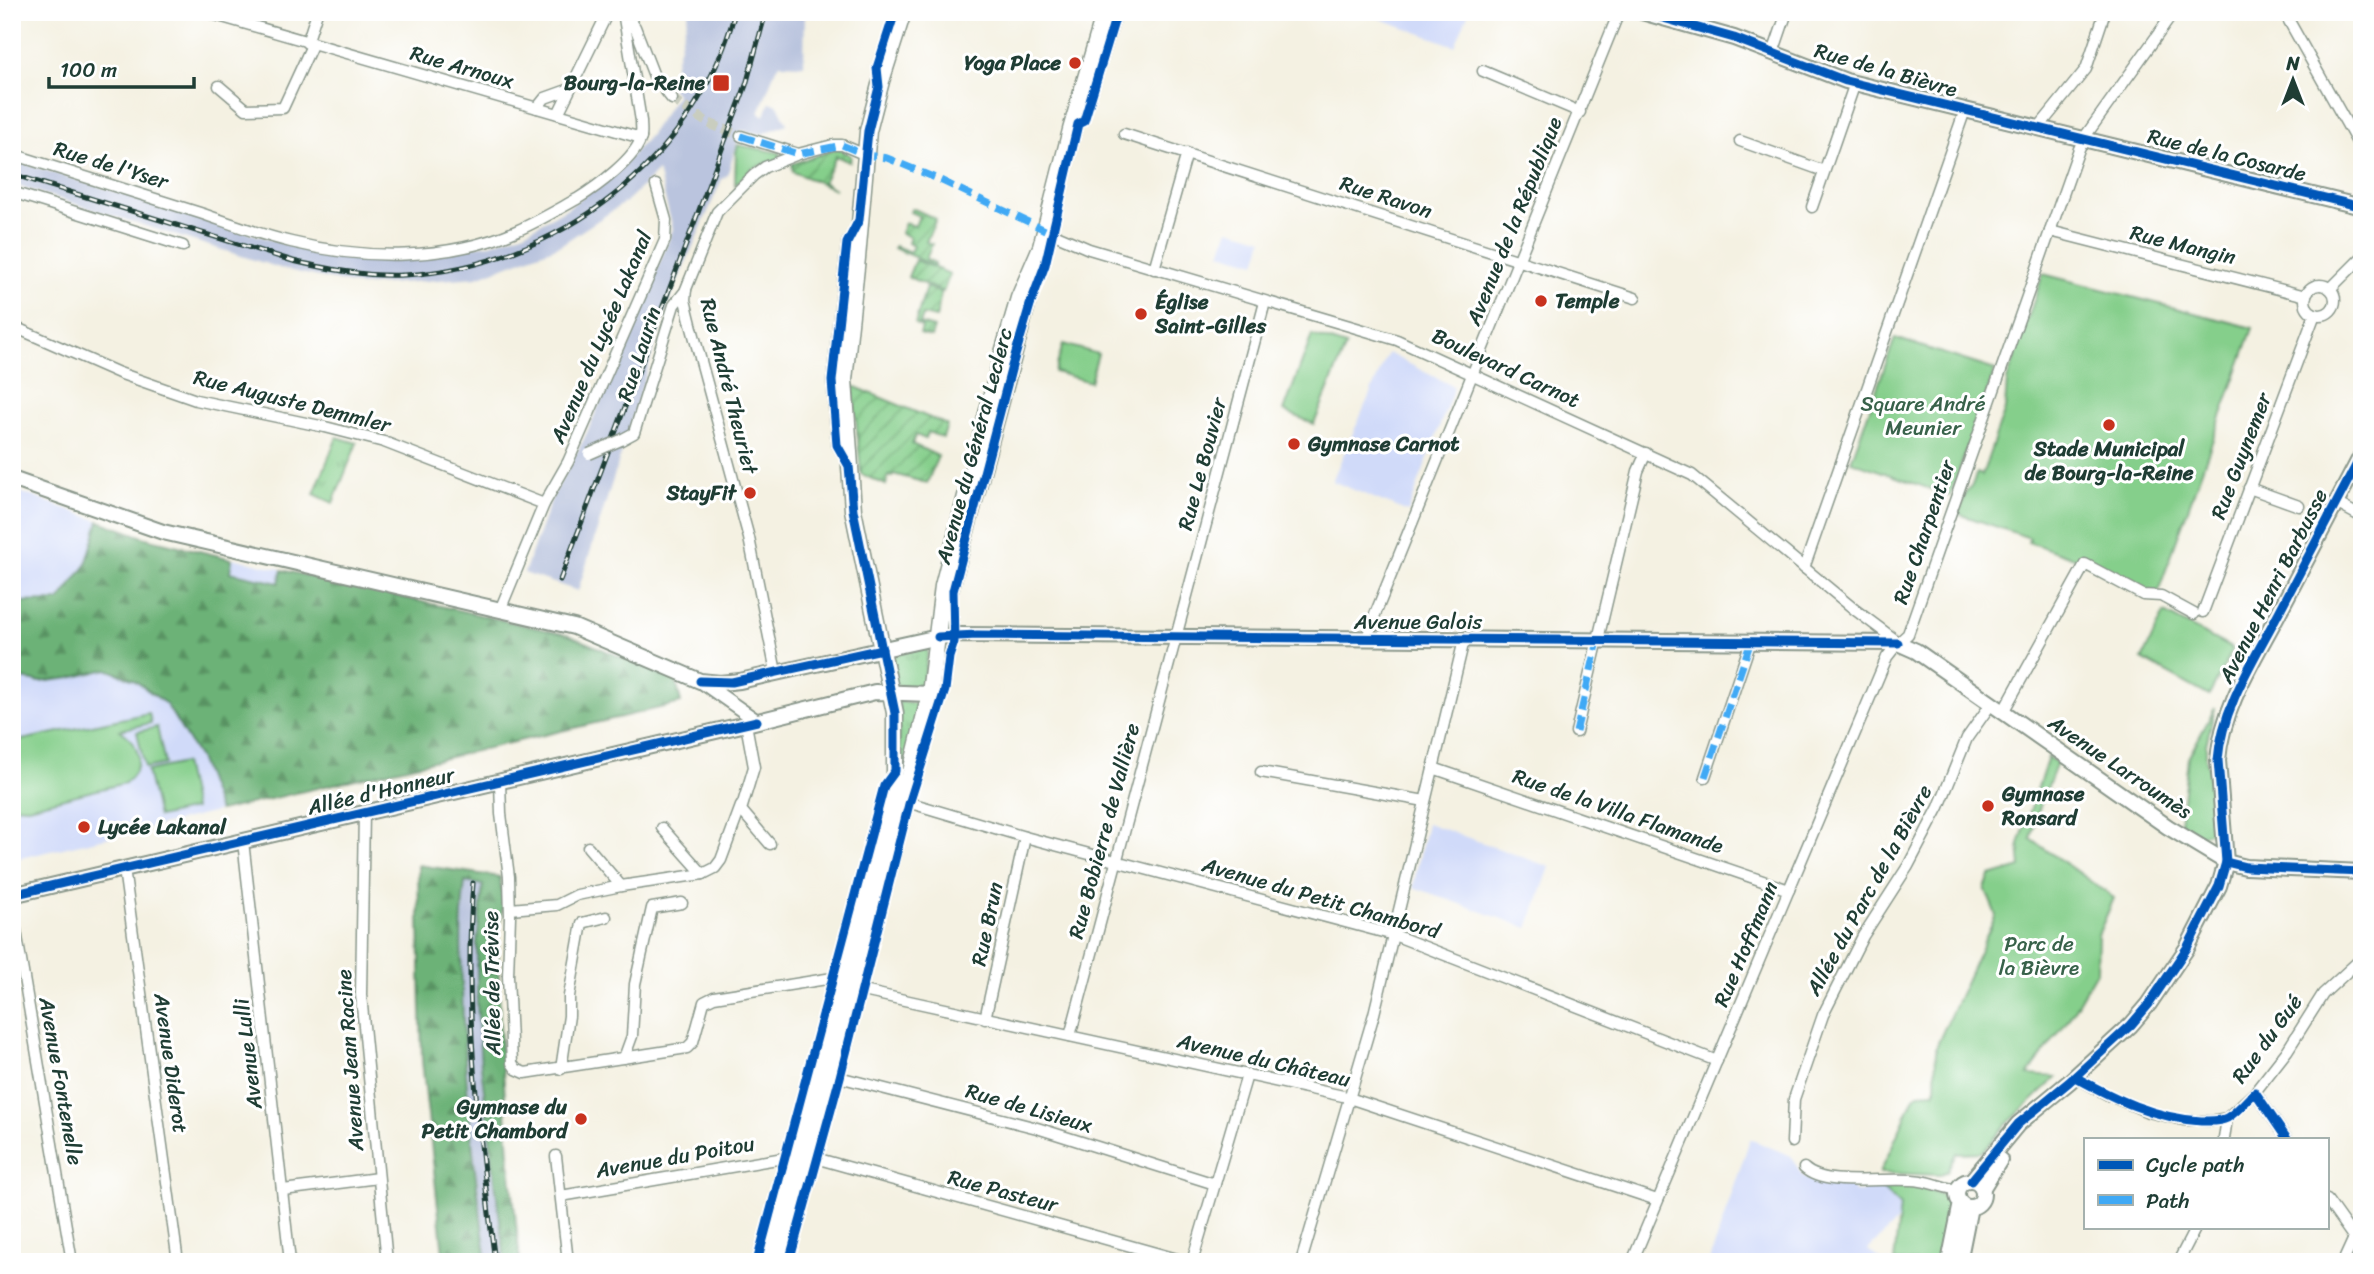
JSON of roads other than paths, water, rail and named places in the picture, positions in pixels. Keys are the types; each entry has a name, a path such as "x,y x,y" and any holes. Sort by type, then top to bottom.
{"main road":[{"name":"Avenue du Général Leclerc","path":"766,1262 831,1074 891,801 897,737 891,692 856,522 849,466 844,380 858,257 868,131 880,81 903,12"},
{"name":"Avenue du Général Leclerc","path":"779,1262 802,1156 849,983 904,801 930,695 941,604 954,538 1008,332 1039,251 1105,12"},
{"name":"Rue de la Bièvre","path":"1642,12 1683,18 1836,78 2084,138"},
{"name":"Rue de la Cosarde","path":"2084,138 2362,207"},
{"name":"Avenue Henri Barbusse","path":"2226,862 2218,760 2219,744 2226,720 2256,655 2362,454"},
{"path":"12,479 163,532 574,627 700,681"},
{"name":"Avenue Galois","path":"700,681 732,682 938,637 977,635 1898,643 1916,651 1949,674"},
{"name":"Avenue Larroumès","path":"1949,674 2168,827 2226,862 2246,867 2362,872"},
{"name":"Allée d'Honneur","path":"12,895 875,692 930,695"},
{"path":"2196,844 2218,838 2224,827"},
{"path":"1977,1185 2018,1124 2075,1077 2149,1004 2198,928 2221,882 2226,862"},
{"path":"1959,1262 1962,1183 1977,1185"},
{"path":"1963,1200 1980,1202 1983,1196 1977,1185"},
{"path":"1949,1262 1963,1200"}],"street":[{"name":"Rue Arnoux","path":"205,12 223,15 309,44 641,138"},
{"path":"219,86 246,109 284,108 309,44 317,12"},
{"path":"558,114 608,12"},
{"path":"624,12 635,27 654,76 672,99"},
{"path":"624,12 641,121 641,138"},
{"name":"Avenue du Général Leclerc","path":"1074,118 1087,110 1117,12"},
{"name":"Avenue de la République","path":"1367,639 1619,12"},
{"path":"1773,52 1787,12"},
{"path":"2039,127 2086,69 2105,12"},
{"name":"Rue Charpentier","path":"1898,643 1908,634 2084,138 2174,12"},
{"path":"2284,12 2362,151"},
{"path":"1483,71 1580,112"},
{"path":"1812,206 1855,83"},
{"path":"537,108 545,97 570,89"},
{"path":"1804,568 1965,110"},
{"name":"Rue Ravon","path":"1124,134 1635,298"},
{"path":"741,136 798,154"},
{"name":"Rue de l'Yser","path":"12,154 290,242 344,252 396,255 451,249 516,231 584,194 616,170 635,150 641,138"},
{"path":"1740,141 1824,171"},
{"name":"Rue André Theuriet","path":"776,672 749,538 692,328 685,300 686,289 711,224 722,205 765,167 798,154 842,145 866,155"},
{"path":"1154,269 1187,153"},
{"name":"Avenue du Lycée Lakanal","path":"500,610 544,504 568,462 666,240 666,220 656,185"},
{"path":"12,192 183,246"},
{"name":"Boulevard Carnot","path":"1045,230 1084,247 1154,269 1397,340 1646,453 1699,480 1898,643"},
{"name":"Rue Mangin","path":"2050,231 2306,296"},
{"path":"2330,289 2362,257"},
{"path":"2323,285 2330,289 2335,297 2334,306 2328,313 2315,314 2306,305 2306,296 2314,286 2323,285"},
{"name":"Rue Laurin","path":"634,433 674,305 686,289"},
{"name":"Rue Le Bouvier","path":"1176,637 1265,302"},
{"name":"Rue Guynemer","path":"2085,564 2143,596 2161,596 2198,613 2315,314"},
{"name":"Rue Auguste Demmler","path":"12,326 118,373 214,404 384,442 544,504"},
{"name":"Avenue du Lycée Lakanal","path":"568,462 634,433"},
{"path":"1576,732 1639,471 1646,453"},
{"path":"2249,488 2299,506"},
{"path":"2336,503 2362,517"},
{"name":"Allée du Parc de la Bièvre","path":"1792,1142 1794,1099 1823,1015 1863,936 1908,866 1939,807 1968,738 1997,708 2085,564"},
{"name":"Rue Bobierre de Vallière","path":"1070,1036 1176,637"},
{"path":"1301,1262 1350,1098 1394,935 1464,640"},
{"path":"1705,777 1751,641"},
{"name":"Rue Hoffmann","path":"1632,1262 1887,657 1898,643"},
{"path":"510,909 557,905 577,895 703,874 715,868 721,860 754,767 752,722 700,681"},
{"name":"Rue de la Villa Flamande","path":"1433,768 1789,890"},
{"path":"1261,772 1425,801"},
{"name":"Allée de Trévise","path":"500,781 510,909 508,976 512,1063 516,1069 525,1073 561,1069 687,1048 693,1042 704,1002 714,997 849,983"},
{"name":"Avenue du Petit Chambord","path":"904,801 1025,837 1394,935 1717,1062"},
{"path":"741,806 741,810 770,844"},
{"name":"Avenue Jean Racine","path":"365,812 361,995 387,1262"},
{"path":"662,828 703,874"},
{"name":"Rue Brun","path":"985,1019 1025,837"},
{"name":"Avenue Lulli","path":"243,841 290,1262"},
{"path":"587,847 621,886"},
{"name":"Avenue Diderot","path":"124,869 178,1262"},
{"path":"624,1058 632,1037 635,984 652,908 682,903"},
{"name":"Avenue Fontenelle","path":"12,907 72,1262"},
{"path":"561,1069 569,1016 569,996 582,923 606,917"},
{"name":"Rue du Gué","path":"2227,1118 2255,1092 2287,1051 2323,994 2362,958"},
{"name":"Avenue du Château","path":"849,983 985,1019 1350,1098 1657,1200"},
{"name":"Rue de Lisieux","path":"831,1074 1037,1128 1215,1184"},
{"path":"1190,1262 1247,1075"},
{"path":"2075,1077 2148,1112 2183,1119 2211,1121 2227,1118 2224,1138"},
{"path":"2255,1092 2286,1138"},
{"path":"556,1156 570,1261"},
{"name":"Avenue du Poitou","path":"561,1196 802,1156"},
{"name":"Rue Pasteur","path":"802,1156 1190,1262"},
{"path":"1804,1168 1809,1173 1829,1178 1920,1181 1963,1200"},
{"path":"283,1190 378,1178"},
{"path":"2328,1201 2358,1236 2343,1262"},
{"path":"2178,1262 2195,1228"}],"tunnel":[{"path":"672,99 708,123 741,136"}],"railway":[{"path":"12,174 320,267 362,274 390,275 460,268 514,252 565,228 612,197 653,159 688,115 716,66 735,12"},
{"path":"560,580 746,85 766,12"},
{"path":"473,883 470,931 471,1025 478,1120 495,1262"}],"place":[{"name":"Yoga Place","path":"1075,63"},
{"name":"Bourg-la-Reine","path":"721,83"},
{"name":"Temple","path":"1541,301"},
{"name":"Église Saint-Gilles","path":"1141,314"},
{"name":"Stade Municipal de Bourg-la-Reine","path":"2109,425"},
{"name":"Gymnase Carnot","path":"1294,444"},
{"name":"StayFit","path":"750,493"},
{"name":"Gymnase Ronsard","path":"1988,806"},
{"name":"Lycée Lakanal","path":"84,827"},
{"name":"Gymnase du Petit Chambord","path":"581,1119"}],"park label":[{"name":"Square André Meunier","path":"1923,416"},
{"name":"Parc de la Bièvre","path":"2039,956"}]}
